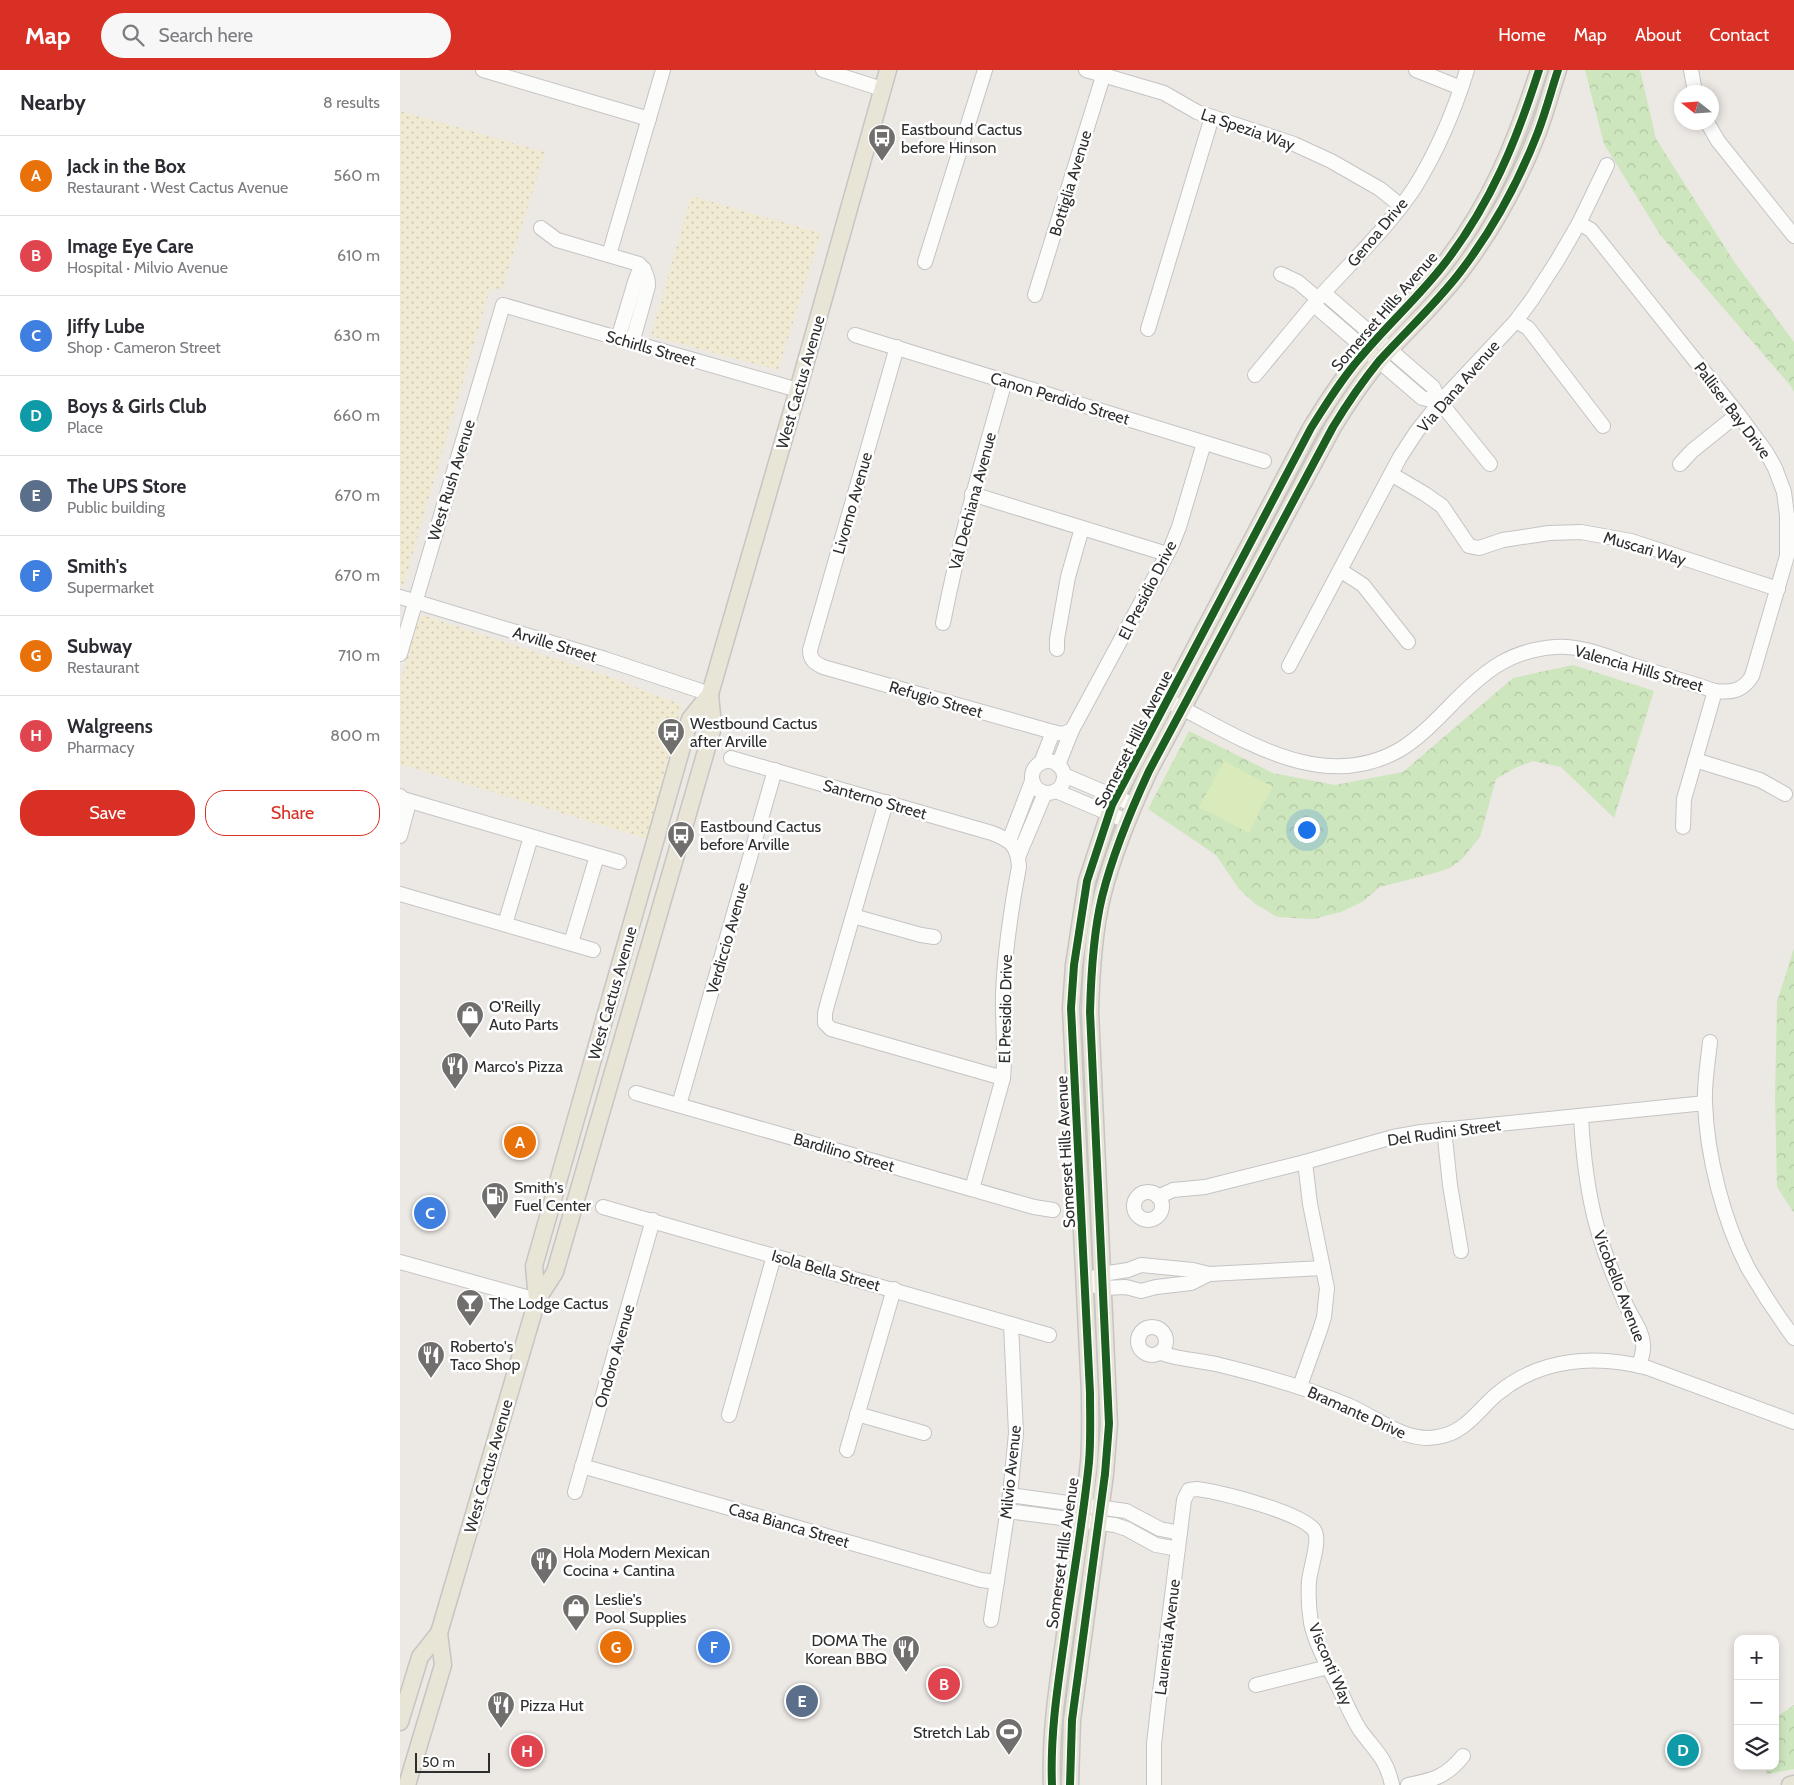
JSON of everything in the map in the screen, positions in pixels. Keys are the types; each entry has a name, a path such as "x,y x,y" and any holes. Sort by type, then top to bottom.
{"main road":[{"name":"West Cactus Avenue","path":"400,1722 420,1657 439,1633 537,1300 555,1272 713,727 710,694 888,70"},
{"name":"Somerset Hills Avenue","path":"1052,1785 1051,1748 1057,1693 1089,1461 1090,1403 1072,1027 1072,982 1078,930 1087,881 1109,813 1116,798 1311,428 1341,382 1371,345 1444,264 1472,224 1509,156 1539,70"},
{"name":"Somerset Hills Avenue","path":"1070,1785 1070,1746 1075,1696 1109,1424 1090,1012 1092,959 1101,899 1111,864 1134,806 1183,708 1333,427 1360,385 1384,356 1444,293 1496,219 1513,188 1531,148 1558,70"},
{"name":"West Cactus Avenue","path":"537,1300 534,1266 690,719 710,694"},
{"name":"West Cactus Avenue","path":"407,1785 443,1665 439,1633"},
{"path":"1057,1693 1075,1696"},
{"path":"1790,1785 1794,1784"}],"street":[{"path":"483,70 649,119"},
{"path":"609,256 664,70"},
{"path":"823,70 882,88"},
{"path":"926,262 985,70"},
{"name":"La Spezia Way","path":"1086,70 1104,73 1164,93 1197,112 1294,144 1331,161 1380,189 1401,206"},
{"path":"1416,70 1462,88"},
{"name":"Genoa Drive","path":"1256,375 1319,299 1374,239 1401,206 1436,151 1456,107 1467,70"},
{"path":"1691,70 1694,85"},
{"name":"Bottiglia Avenue","path":"1035,295 1104,73"},
{"path":"1148,329 1212,117"},
{"path":"1712,130 1718,141 1794,236"},
{"name":"Via Dana Avenue","path":"1288,666 1391,474 1417,431 1440,402 1516,321 1557,261 1580,223 1607,165"},
{"name":"Palliser Bay Drive","path":"1580,223 1591,230 1738,414 1766,452 1775,468 1784,492 1787,515 1787,556 1752,676 1742,688"},
{"path":"541,228 558,240 639,264 644,270 648,278 648,286 625,340"},
{"path":"1281,274 1298,282 1384,356 1433,387 1440,402 1490,464"},
{"name":"Schirlls Street","path":"503,305 798,390"},
{"name":"West Rush Avenue","path":"400,654 503,305"},
{"path":"1516,321 1528,328 1603,426"},
{"name":"Canon Perdido Street","path":"855,335 1264,462"},
{"name":"Livorno Avenue","path":"811,658 810,650 897,348"},
{"name":"Val Dechiana Avenue","path":"943,623 954,564 1005,381"},
{"path":"1680,464 1692,451 1738,414"},
{"name":"El Presidio Drive","path":"1041,763 1063,732 1168,554 1179,527 1204,442"},
{"name":"Muscari Way","path":"1391,474 1442,506 1469,546 1479,548 1503,540 1549,533 1580,532 1631,541 1778,589"},
{"path":"972,494 1168,554"},
{"path":"1057,649 1057,639 1068,577 1082,528"},
{"path":"1340,570 1363,585 1408,642"},
{"name":"Arville Street","path":"400,597 605,659 710,694"},
{"name":"Valencia Hills Street","path":"1167,700 1278,756 1309,764 1342,766 1374,760 1401,749 1430,726 1484,672 1529,651 1557,647 1587,651 1715,691 1729,692 1742,688"},
{"name":"Refugio Street","path":"811,658 816,664 824,667 1063,732"},
{"path":"1683,827 1684,799 1715,691"},
{"name":"El Presidio Drive","path":"1061,770 1063,732"},
{"name":"Santerno Street","path":"731,758 992,832 1014,848"},
{"path":"1696,760 1760,780 1785,794"},
{"path":"1127,821 1050,792 1038,790 1032,781 1034,771 1041,763 1050,762 1061,770 1134,806"},
{"name":"Verdiccio Avenue","path":"679,1105 775,770"},
{"path":"1050,792 1062,786 1061,770"},
{"name":"El Presidio Drive","path":"972,1189 1003,1078 1005,1059 1003,995 1006,946 1019,866 1014,848 1032,781"},
{"name":"El Presidio Drive","path":"1014,848 1050,792"},
{"path":"400,836 407,810 402,798"},
{"path":"402,798 531,838 619,862"},
{"path":"886,802 825,1013 825,1023 831,1029 1003,1078"},
{"path":"505,924 531,838"},
{"path":"571,943 597,856"},
{"path":"400,894 594,950"},
{"path":"853,916 920,935 934,937"},
{"path":"1710,1042 1706,1072 1705,1103 1711,1155 1720,1193 1737,1244 1759,1287 1794,1338"},
{"name":"Bardilino Street","path":"636,1092 1034,1207 1053,1210"},
{"name":"Del Rudini Street","path":"1158,1197 1173,1190 1204,1187 1305,1162 1393,1137 1444,1129 1581,1117 1705,1103"},
{"name":"Vicobello Avenue","path":"1581,1117 1584,1157 1597,1227 1617,1284 1643,1342 1643,1352 1639,1366"},
{"path":"1444,1129 1450,1185 1461,1250"},
{"path":"1300,1386 1324,1317 1327,1288 1310,1204 1305,1162"},
{"name":"Isola Bella Street","path":"603,1207 1049,1335"},
{"name":"Ondoro Avenue","path":"575,1492 653,1220"},
{"path":"729,1415 774,1256"},
{"path":"400,1262 537,1300"},
{"path":"1102,1281 1140,1265 1194,1270 1208,1274 1323,1268"},
{"path":"1085,1282 1102,1281 1142,1291 1191,1282 1208,1274"},
{"path":"848,1450 894,1289"},
{"name":"Milvio Avenue","path":"991,1620 1010,1495 1016,1433 1011,1324"},
{"name":"Bramante Drive","path":"1161,1353 1172,1357 1241,1370 1300,1386 1354,1408 1403,1434 1425,1438 1437,1438 1458,1431 1477,1416 1498,1394 1528,1375 1560,1364 1593,1359 1610,1360 1639,1366 1794,1422"},
{"path":"858,1414 924,1433"},
{"name":"Casa Bianca Street","path":"582,1466 982,1580 996,1582"},
{"name":"Laurentia Avenue","path":"1154,1785 1155,1735 1184,1500 1189,1490 1203,1490 1248,1500 1296,1519 1310,1526 1316,1532"},
{"path":"1010,1495 1084,1505 1156,1545 1178,1549"},
{"path":"1007,1512 1081,1521 1099,1515 1126,1511 1160,1529 1180,1533"},
{"name":"Visconti Way","path":"1316,1532 1316,1543 1309,1581 1309,1604 1312,1624 1328,1667 1360,1730 1383,1758 1392,1785"},
{"path":"1256,1685 1328,1667"},
{"path":"1408,1785 1444,1775 1463,1756"}],"sand":[{"path":"400,111 545,152 502,289 490,289 403,587 400,586"},
{"path":"691,196 821,233 778,370 651,336"},
{"path":"419,614 605,675 682,705 647,839 400,764 400,683"}],"green space":[{"path":"1585,70 1640,70 1656,139 1735,263 1794,342 1794,392 1661,236 1604,144"},
{"path":"1573,665 1654,691 1614,818 1561,767 1533,761 1515,768 1496,779 1480,837 1462,859 1450,868 1380,887 1362,902 1341,912 1313,919 1277,917 1254,903 1239,889 1216,855 1148,809 1189,731 1273,773 1335,785 1403,772 1513,678"},
{"path":"1224,761 1273,787 1249,833 1199,807 1210,786 1213,785 1212,782"},
{"path":"1794,948 1794,1213 1777,1187 1775,1097 1777,1002"},
{"path":"1794,1705 1794,1769 1767,1774 1766,1770 1779,1770 1779,1715"}],"cycle path":[{"path":"1052,1785 1053,1731 1084,1507 1090,1445 1090,1393 1071,1008 1074,965 1087,881 1112,805 1311,428 1352,367 1435,276 1476,218 1501,171 1539,70"},
{"path":"1070,1785 1072,1720 1105,1474 1109,1424 1090,1012 1095,940 1106,881 1122,833 1149,771 1333,427 1379,361 1441,295 1461,271 1484,238 1514,186 1531,150 1558,70"}],"place":[{"name":"Eastbound Cactus before Hinson","path":"882,162"},
{"name":"Westbound Cactus after Arville","path":"671,756"},
{"name":"Eastbound Cactus before Arville","path":"681,859"},
{"name":"O'Reilly Auto Parts","path":"470,1039"},
{"name":"Marco's Pizza","path":"455,1090"},
{"name":"Jack in the Box","path":"520,1142"},
{"name":"Jiffy Lube","path":"430,1213"},
{"name":"Smith's Fuel Center","path":"495,1220"},
{"name":"The Lodge Cactus","path":"470,1327"},
{"name":"Roberto's Taco Shop","path":"431,1379"},
{"name":"Hola Modern Mexican Cocina + Cantina","path":"544,1585"},
{"name":"Leslie's Pool Supplies","path":"576,1632"},
{"name":"Subway","path":"616,1647"},
{"name":"Smith's","path":"714,1647"},
{"name":"DOMA The Korean BBQ","path":"906,1673"},
{"name":"Image Eye Care","path":"944,1684"},
{"name":"The UPS Store","path":"802,1701"},
{"name":"Pizza Hut","path":"501,1729"},
{"name":"Boys & Girls Club","path":"1683,1750"},
{"name":"Walgreens","path":"527,1751"},
{"name":"Stretch Lab","path":"1009,1756"}]}
